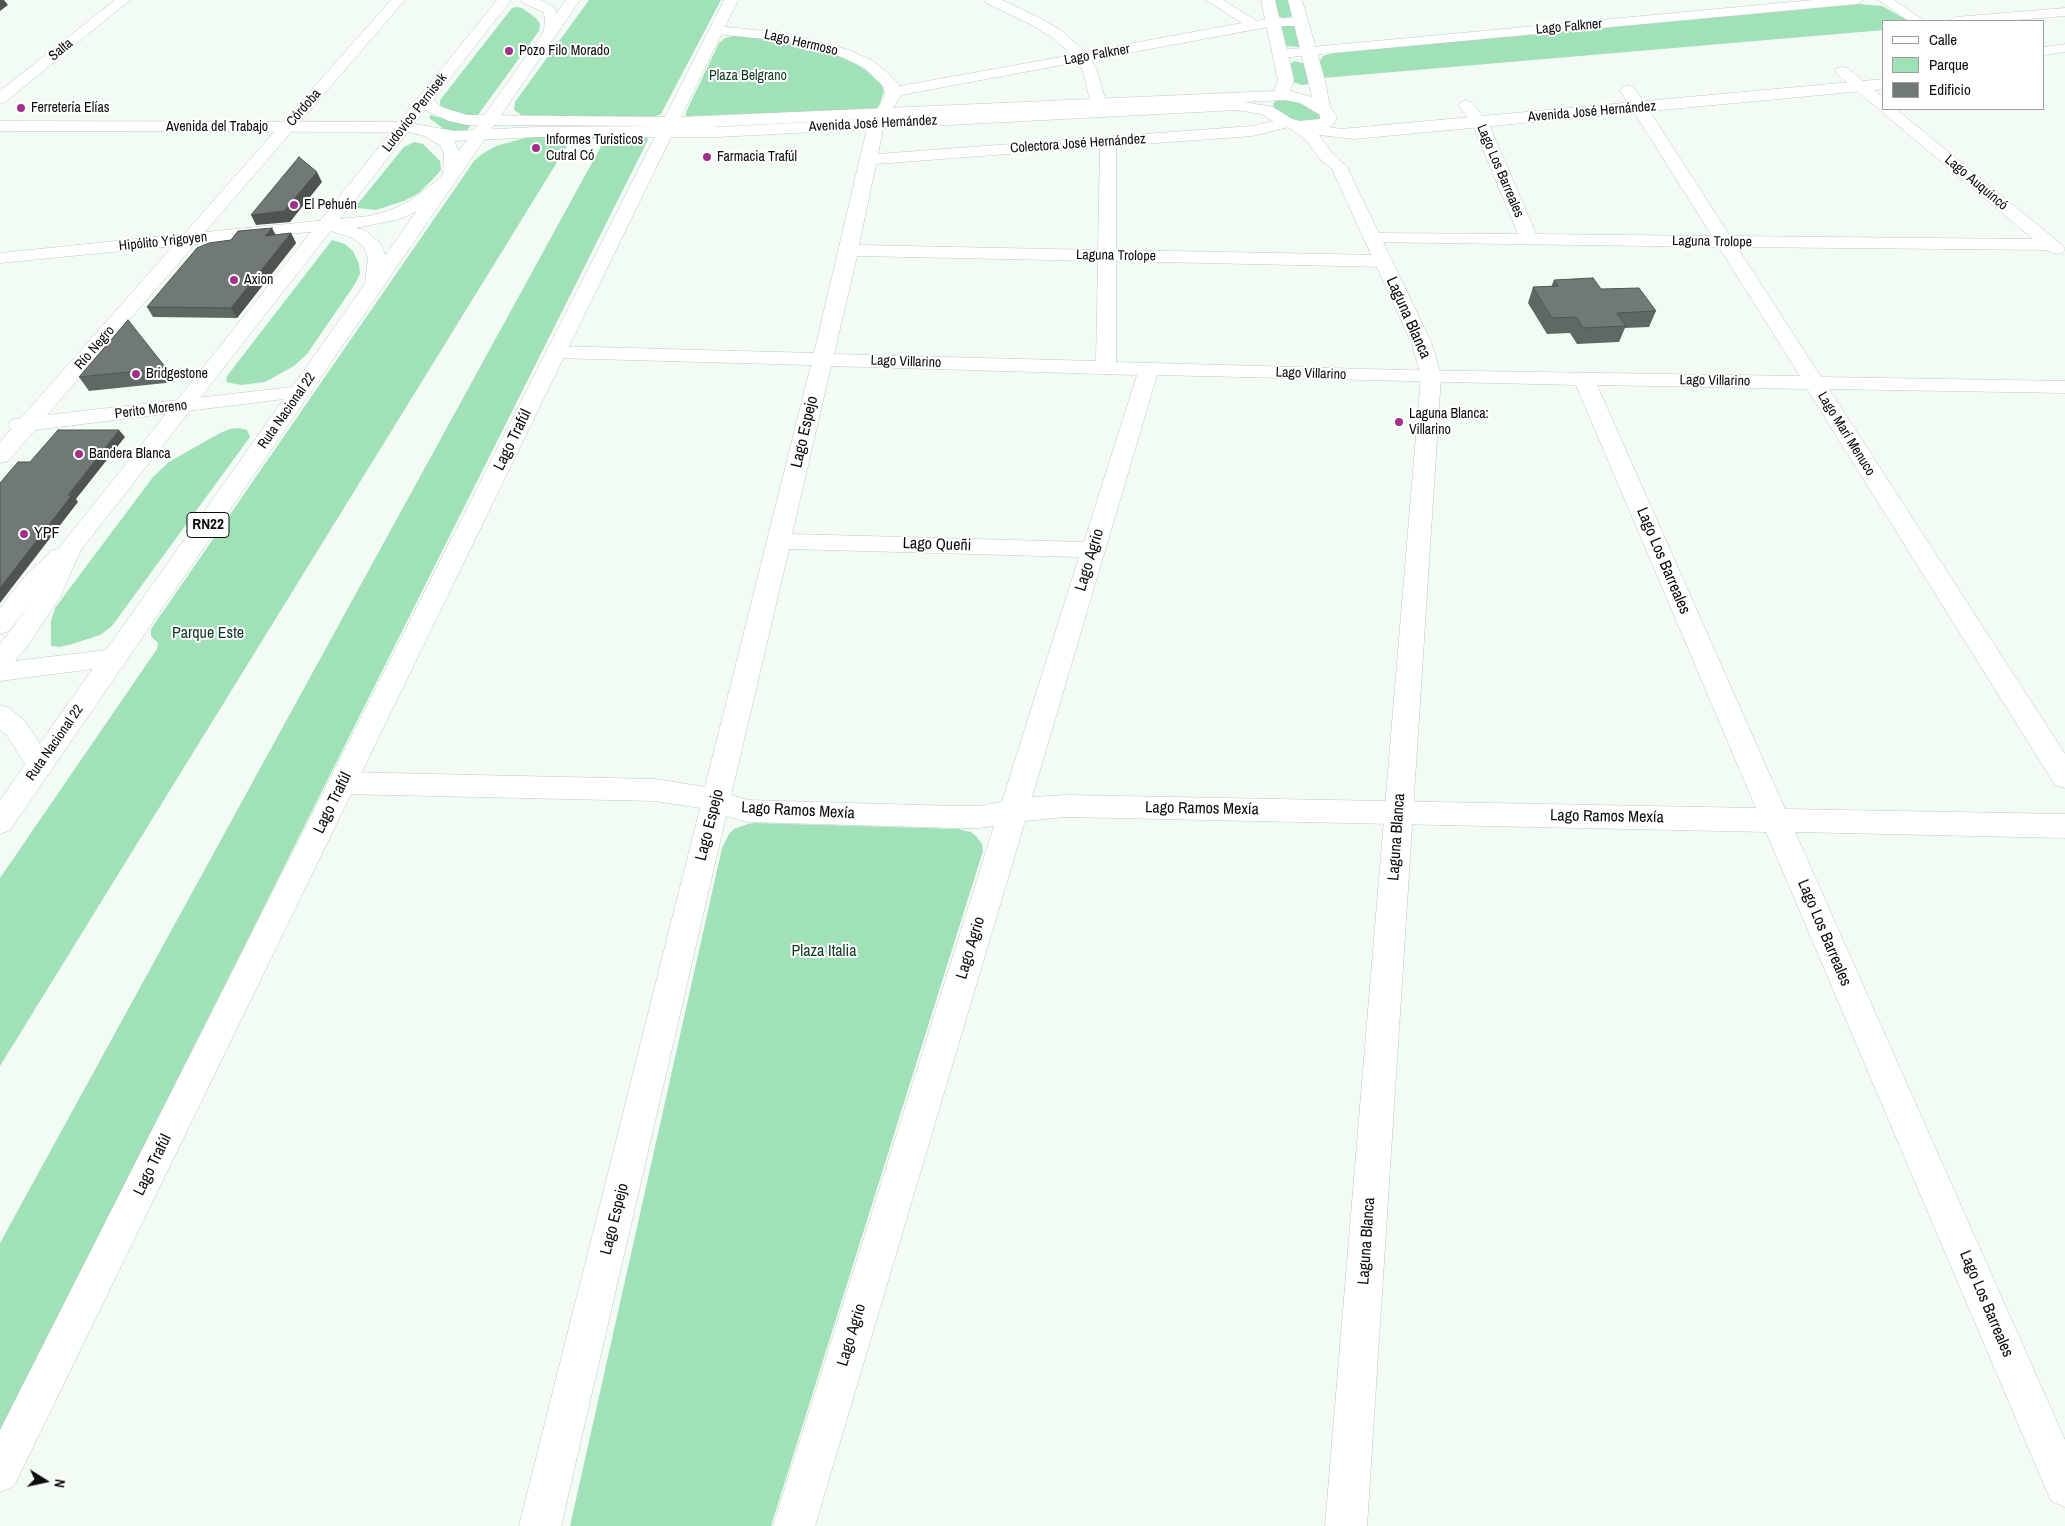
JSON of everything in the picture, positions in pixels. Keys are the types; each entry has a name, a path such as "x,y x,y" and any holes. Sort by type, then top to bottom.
{"main road":[{"name":"Salta","path":"0,99 123,0"},
{"name":"Córdoba","path":"190,239 398,0"},
{"name":"Ludovico Pernisek","path":"70,548 504,0"},
{"path":"528,0 548,10 552,17 551,32"},
{"name":"Ruta Nacional 22","path":"0,822 573,0"},
{"name":"Lago Trafúl","path":"0,1472 731,0"},
{"path":"991,0 1023,14 1048,28 1068,43 1082,57 1091,73 1101,108"},
{"path":"1213,0 1256,26"},
{"path":"1267,110 1264,102 1277,96 1286,82 1268,0"},
{"name":"Laguna Blanca","path":"1295,0 1330,117 1339,155 1339,168"},
{"name":"Lago Falkner","path":"1280,54 1857,0"},
{"path":"1885,0 1916,20"},
{"path":"1639,6 1648,20"},
{"path":"1968,20 2065,12"},
{"name":"Lago Falkner","path":"893,92 1273,22 1301,22"},
{"name":"Lago Hermoso","path":"716,30 772,34 803,40 836,50 874,68 889,82 893,92"},
{"path":"2045,52 2065,48"},
{"path":"1822,73 1867,69"},
{"path":"1842,71 1882,104"},
{"name":"Avenida José Hernández","path":"483,128 537,132 879,119 1101,108 1277,96 1300,97 1354,134 1480,122 1630,95 1882,84"},
{"path":"879,119 891,101 893,92"},
{"name":"Lago Marí Menuco","path":"1630,95 2065,777"},
{"path":"424,101 435,110 483,128"},
{"path":"1447,107 1485,103"},
{"name":"Avenida José Hernández","path":"1101,108 1237,105 1267,110 1294,125 1321,125 1327,122 1330,117"},
{"name":"Lago Los Barreales","path":"1466,105 1480,122 1528,240"},
{"name":"Lago Auquincó","path":"1888,110 2058,251"},
{"name":"Lago Espejo","path":"540,1526 823,360 879,119"},
{"name":"Laguna Blanca","path":"1294,125 1313,138 1326,156 1339,168 1422,344 1430,376 1346,1526"},
{"name":"Colectora José Hernández","path":"868,160 1252,131 1294,125"},
{"name":"Avenida del Trabajo","path":"0,126 404,127 434,134 483,128"},
{"path":"434,134 447,142 451,149 448,178"},
{"path":"1106,368 1108,142"},
{"name":"Hipólito Yrigoyen","path":"0,258 369,221 402,212 422,202 448,178"},
{"name":"Hipólito Yrigoyen","path":"326,226 353,232 372,244 377,257 374,284"},
{"name":"Río Negro","path":"0,456 190,239"},
{"name":"Laguna Trolope","path":"849,250 1107,256 1377,250 1528,240 1724,242 2058,251"},
{"name":"Lago Villarino","path":"556,352 1430,376 2056,387"},
{"name":"Lago Agrio","path":"794,1526 1149,369"},
{"name":"Lago Los Barreales","path":"1584,378 2065,1487"},
{"path":"2056,387 2065,409"},
{"name":"Perito Moreno","path":"0,428 301,392"},
{"name":"Lago Queñi","path":"779,541 1094,550"},
{"path":"0,624 33,583 70,548"},
{"path":"0,660 17,642 48,597 70,548"},
{"path":"0,672 114,658"},
{"path":"0,715 16,728 40,765"},
{"name":"Lago Ramos Mexía","path":"343,783 655,790 681,793 741,810 757,812 967,817 1066,806 2065,826"}],"green space":[{"path":"589,0 721,0 661,114 651,118 523,116 514,110 515,102"},
{"path":"1273,0 1289,0 1293,16 1284,18 1278,16"},
{"path":"1860,4 1882,6 1907,20 1882,20 1882,30 1323,78 1319,62 1323,56 1334,53"},
{"path":"512,8 522,8 536,18 540,24 539,31 478,115 458,115 440,105 440,100"},
{"path":"1291,25 1295,27 1300,47 1286,46 1280,27"},
{"name":"Plaza Belgrano","path":"737,35 781,39 830,52 849,60 872,74 881,84 884,91 879,106 876,110 686,116 686,112 719,43 725,38"},
{"path":"1295,61 1305,64 1310,84 1302,85 1293,82 1289,64"},
{"path":"1282,99 1297,100 1319,114 1320,119 1314,122 1295,121 1273,107 1274,102"},
{"path":"431,115 458,123 472,123 467,131 453,132 445,130 429,118"},
{"name":"Parque Este","path":"644,136 648,139 645,146 0,1434 0,1243 605,139 572,138 0,1066 0,878 157,649 158,643 151,636 151,629 474,161 496,146 528,137"},
{"path":"414,142 423,144 440,161 441,170 435,177 419,193 404,201 376,210 357,208 356,206 404,147"},
{"path":"332,240 345,244 353,251 359,264 360,274 307,354 294,366 265,382 241,385 226,382 227,376"},
{"path":"239,428 247,430 250,437 112,626 100,635 69,645 51,646 51,621 55,608 153,477 169,462 220,433"},
{"name":"Plaza Italia","path":"755,823 958,829 971,832 976,836 982,844 983,851 771,1526 570,1526 722,848 729,834 734,829"}],"building":[{"path":"299,157 317,172 284,211 251,215"},
{"path":"272,228 265,236 291,233 231,308 147,307 197,248 209,243 231,240 238,231"},
{"path":"1593,278 1601,289 1639,288 1656,311 1617,313 1626,326 1583,328 1576,317 1552,318 1533,287 1558,286 1554,280"},
{"path":"128,320 166,368 79,377"},
{"path":"58,430 119,430 68,495 72,495 0,588 0,483 18,462 30,462"}],"place":[{"name":"Pozo Filo Morado","path":"509,51"},
{"name":"Ferretería Elías","path":"21,108"},
{"name":"Informes Turísticos Cutral Có","path":"536,148"},
{"name":"Farmacia Trafúl","path":"707,157"},
{"name":"El Pehuén","path":"294,205"},
{"name":"Axion","path":"234,280"},
{"name":"Bridgestone","path":"136,374"},
{"name":"Laguna Blanca: Villarino","path":"1399,422"},
{"name":"Bandera Blanca","path":"79,454"},
{"name":"YPF","path":"24,534"}]}
